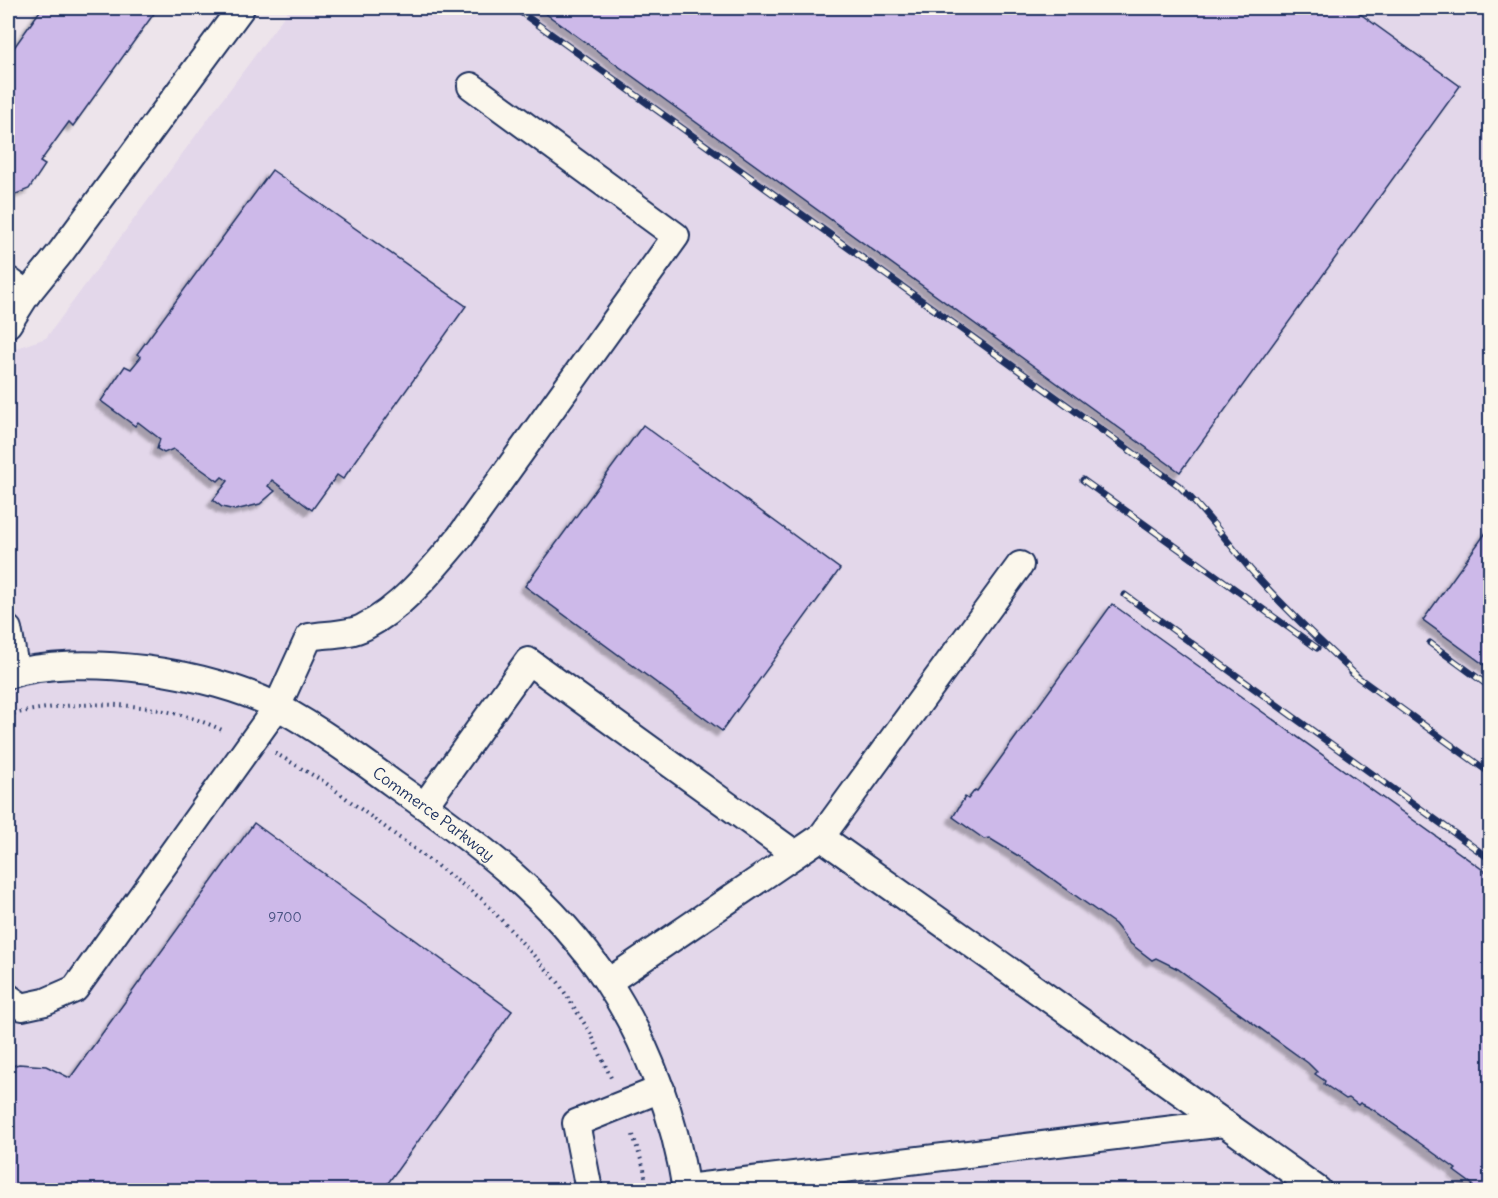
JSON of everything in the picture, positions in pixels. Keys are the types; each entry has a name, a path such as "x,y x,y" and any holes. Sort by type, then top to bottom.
{"street":[{"path":"8,324 17,287 61,252 241,8"},
{"path":"8,997 22,1007 45,1002 75,988 277,707 309,637 363,628 401,600 443,557 676,236 471,86"},
{"path":"608,982 821,837 1020,564"},
{"path":"8,630 12,674"},
{"path":"425,805 528,661 795,854"},
{"name":"Commerce Parkway","path":"12,674 77,665 154,670 184,675 250,695 277,707 342,746 425,805 513,873 539,898 608,982 624,1009 661,1089 686,1189"},
{"path":"821,837 1318,1191"},
{"path":"589,1191 576,1123 661,1089"},
{"path":"686,1189 1224,1123"}],"path":[{"path":"8,715 33,709 83,705 129,706 198,718 224,731"},
{"path":"268,750 295,762 323,781 483,900 558,982 591,1034 612,1080"},
{"path":"633,1135 644,1169 647,1191"}],"shaded area":[{"path":"290,8 1490,8 1490,1190 8,1190 8,351 46,338"}],"building":[{"path":"42,8 158,8 73,126 69,122 40,162 45,165 29,189 11,196 8,195 8,56"},
{"path":"538,8 1352,8 1460,86 1180,472"},
{"path":"272,170 466,306 343,479 337,475 312,510 272,480 268,486 275,491 260,504 235,510 222,507 213,500 228,481 222,477 218,481 173,449 164,453 157,449 160,439 138,422 135,426 101,401 125,366 131,369 141,357 137,354"},
{"path":"643,425 840,569 722,731 525,586"},
{"path":"1490,527 1490,669 1423,620"},
{"path":"1112,604 1490,875 1490,1190 1471,1188 1473,1185 1454,1171 1456,1169 1372,1109 1360,1103 1358,1105 1349,1098 1346,1099 1324,1084 1325,1081 1315,1074 1317,1072 1308,1063 1178,969 1156,958 1152,960 1131,944 1115,924 1030,863 989,838 984,839 953,817 965,797 968,799 975,790 977,791"},
{"path":"254,823 512,1011 383,1190 8,1190 8,1067 19,1064 46,1066 70,1078"}],"railway":[{"path":"515,8 1178,485 1276,597 1358,677"},
{"path":"1083,480 1317,648"},
{"path":"1125,595 1490,859"},
{"path":"1430,643 1490,687"},
{"path":"1352,673 1490,773"}]}
